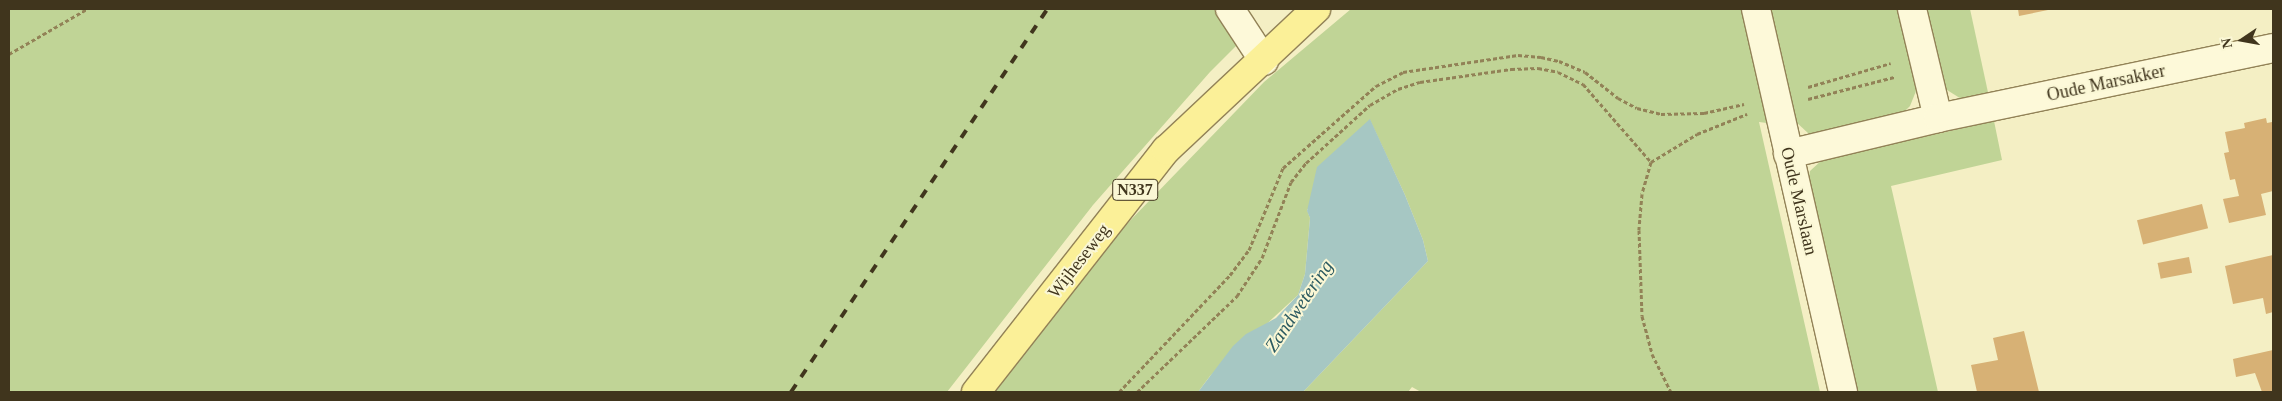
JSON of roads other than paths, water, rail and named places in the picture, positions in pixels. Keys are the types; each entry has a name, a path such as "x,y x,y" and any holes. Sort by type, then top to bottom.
{"main road":[{"name":"Wijheseweg","path":"976,392 1166,150 1264,61 1316,9"}],"street":[{"path":"1230,9 1264,61"},
{"name":"Oude Marslaan","path":"1756,9 1843,392"},
{"path":"1912,9 1938,118"},
{"name":"Oude Marsakker","path":"1788,154 1938,118 2273,48"}],"water":[{"name":"Zandwetering","path":"1370,119 1405,195 1423,240 1428,261 1303,392 1198,392 1233,346 1246,334 1276,318 1298,295 1305,274 1310,218 1307,211 1317,167"}],"railway":[{"path":"791,392 1047,9"}]}
